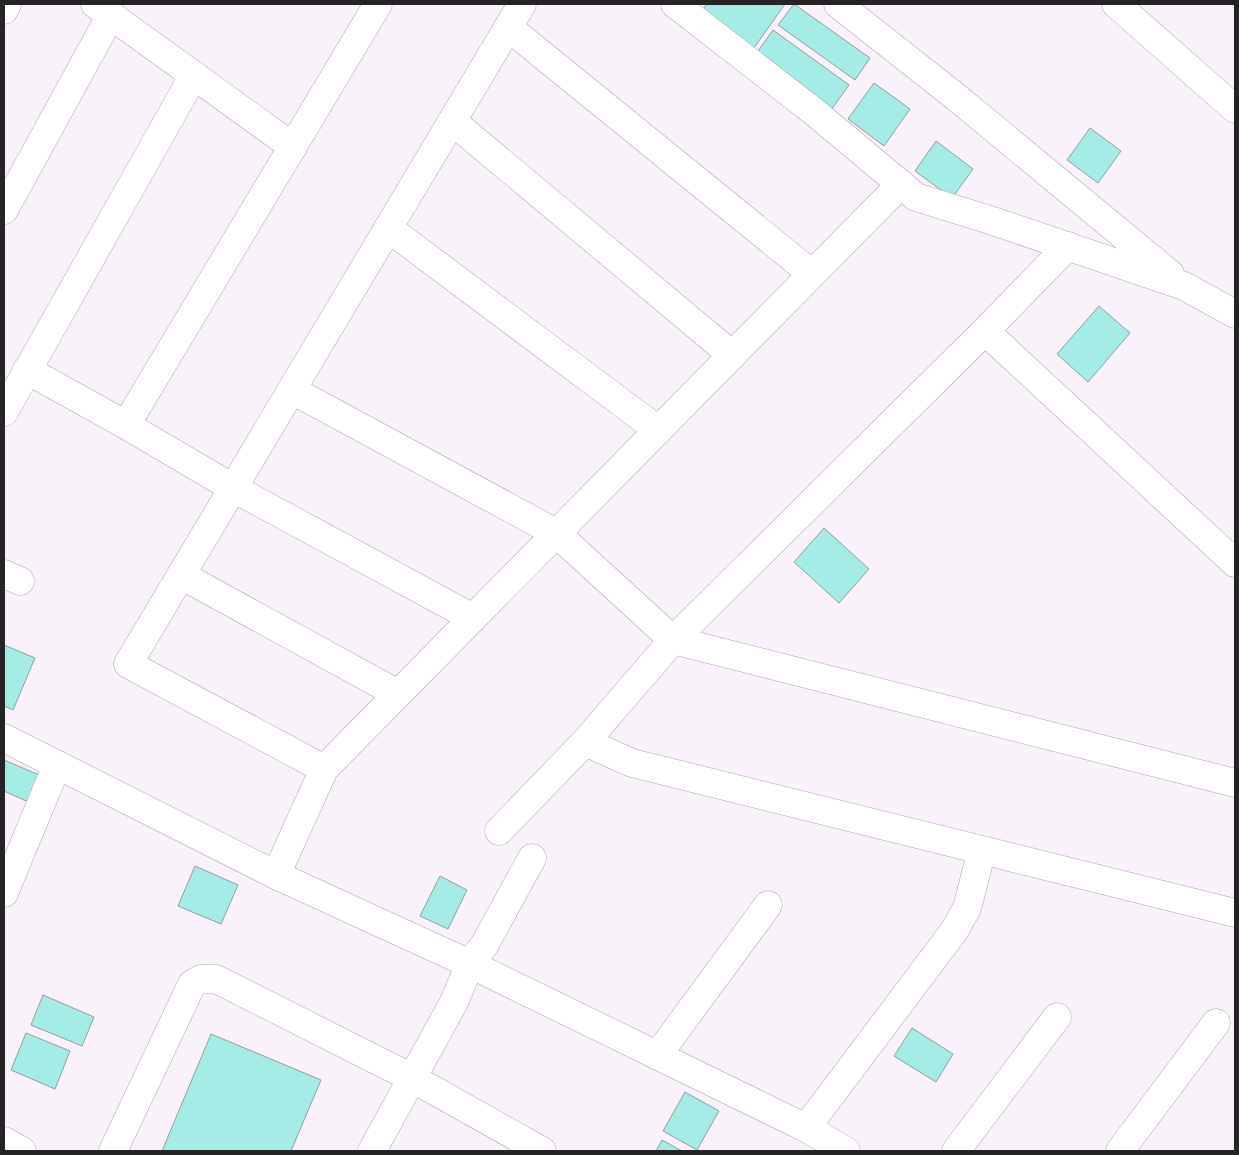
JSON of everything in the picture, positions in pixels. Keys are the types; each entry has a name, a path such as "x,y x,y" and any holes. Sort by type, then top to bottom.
{"street":[{"path":"4,10 7,4"},
{"path":"126,424 378,4"},
{"path":"324,769 128,664 522,4"},
{"path":"675,4 813,111 916,197 1184,286 1235,314"},
{"path":"838,4 867,13 1066,187 1184,286"},
{"path":"1132,9 1235,108"},
{"path":"4,210 103,10 293,147"},
{"path":"508,27 812,274"},
{"path":"4,412 194,75"},
{"path":"452,121 732,355"},
{"path":"276,875 324,769 901,184"},
{"path":"388,228 658,430"},
{"path":"499,830 585,742 673,640 985,331 1068,246"},
{"path":"985,331 1235,562"},
{"path":"28,370 126,424 233,488 473,618"},
{"path":"292,390 556,533 673,640 1235,783"},
{"path":"181,575 398,694"},
{"path":"4,738 276,875 470,964 806,1128 846,1151"},
{"path":"585,742 632,763 1235,913"},
{"path":"4,893 57,765"},
{"path":"806,1128 954,931 967,908 982,850"},
{"path":"372,1151 454,1002 470,964 485,944 532,858"},
{"path":"657,1056 768,905"},
{"path":"113,1151 192,984 202,978 216,978 412,1078 542,1151"},
{"path":"956,1151 1057,1017"},
{"path":"1120,1151 1216,1023"},
{"path":"4,1141 22,1151"}],"building":[{"path":"707,4 785,4 749,55 697,17"},
{"path":"794,4 870,58 855,80 778,25"},
{"path":"773,30 849,85 831,110 755,55"},
{"path":"874,83 910,109 884,146 848,119"},
{"path":"1090,128 1121,151 1098,183 1067,160"},
{"path":"936,141 973,169 952,198 915,171"},
{"path":"1099,306 1130,333 1088,382 1057,354"},
{"path":"824,528 869,569 839,603 794,562"},
{"path":"4,645 35,658 13,710 4,706"},
{"path":"4,760 44,777 33,804 4,791"},
{"path":"195,866 238,885 221,924 178,906"},
{"path":"440,876 467,890 448,929 420,916"},
{"path":"43,995 94,1017 82,1046 31,1025"},
{"path":"912,1028 953,1054 936,1082 894,1056"},
{"path":"26,1033 70,1051 55,1089 11,1070"},
{"path":"211,1034 321,1080 291,1151 162,1151"},
{"path":"685,1092 719,1111 697,1150 663,1131"},
{"path":"662,1140 682,1151 656,1151"}]}
